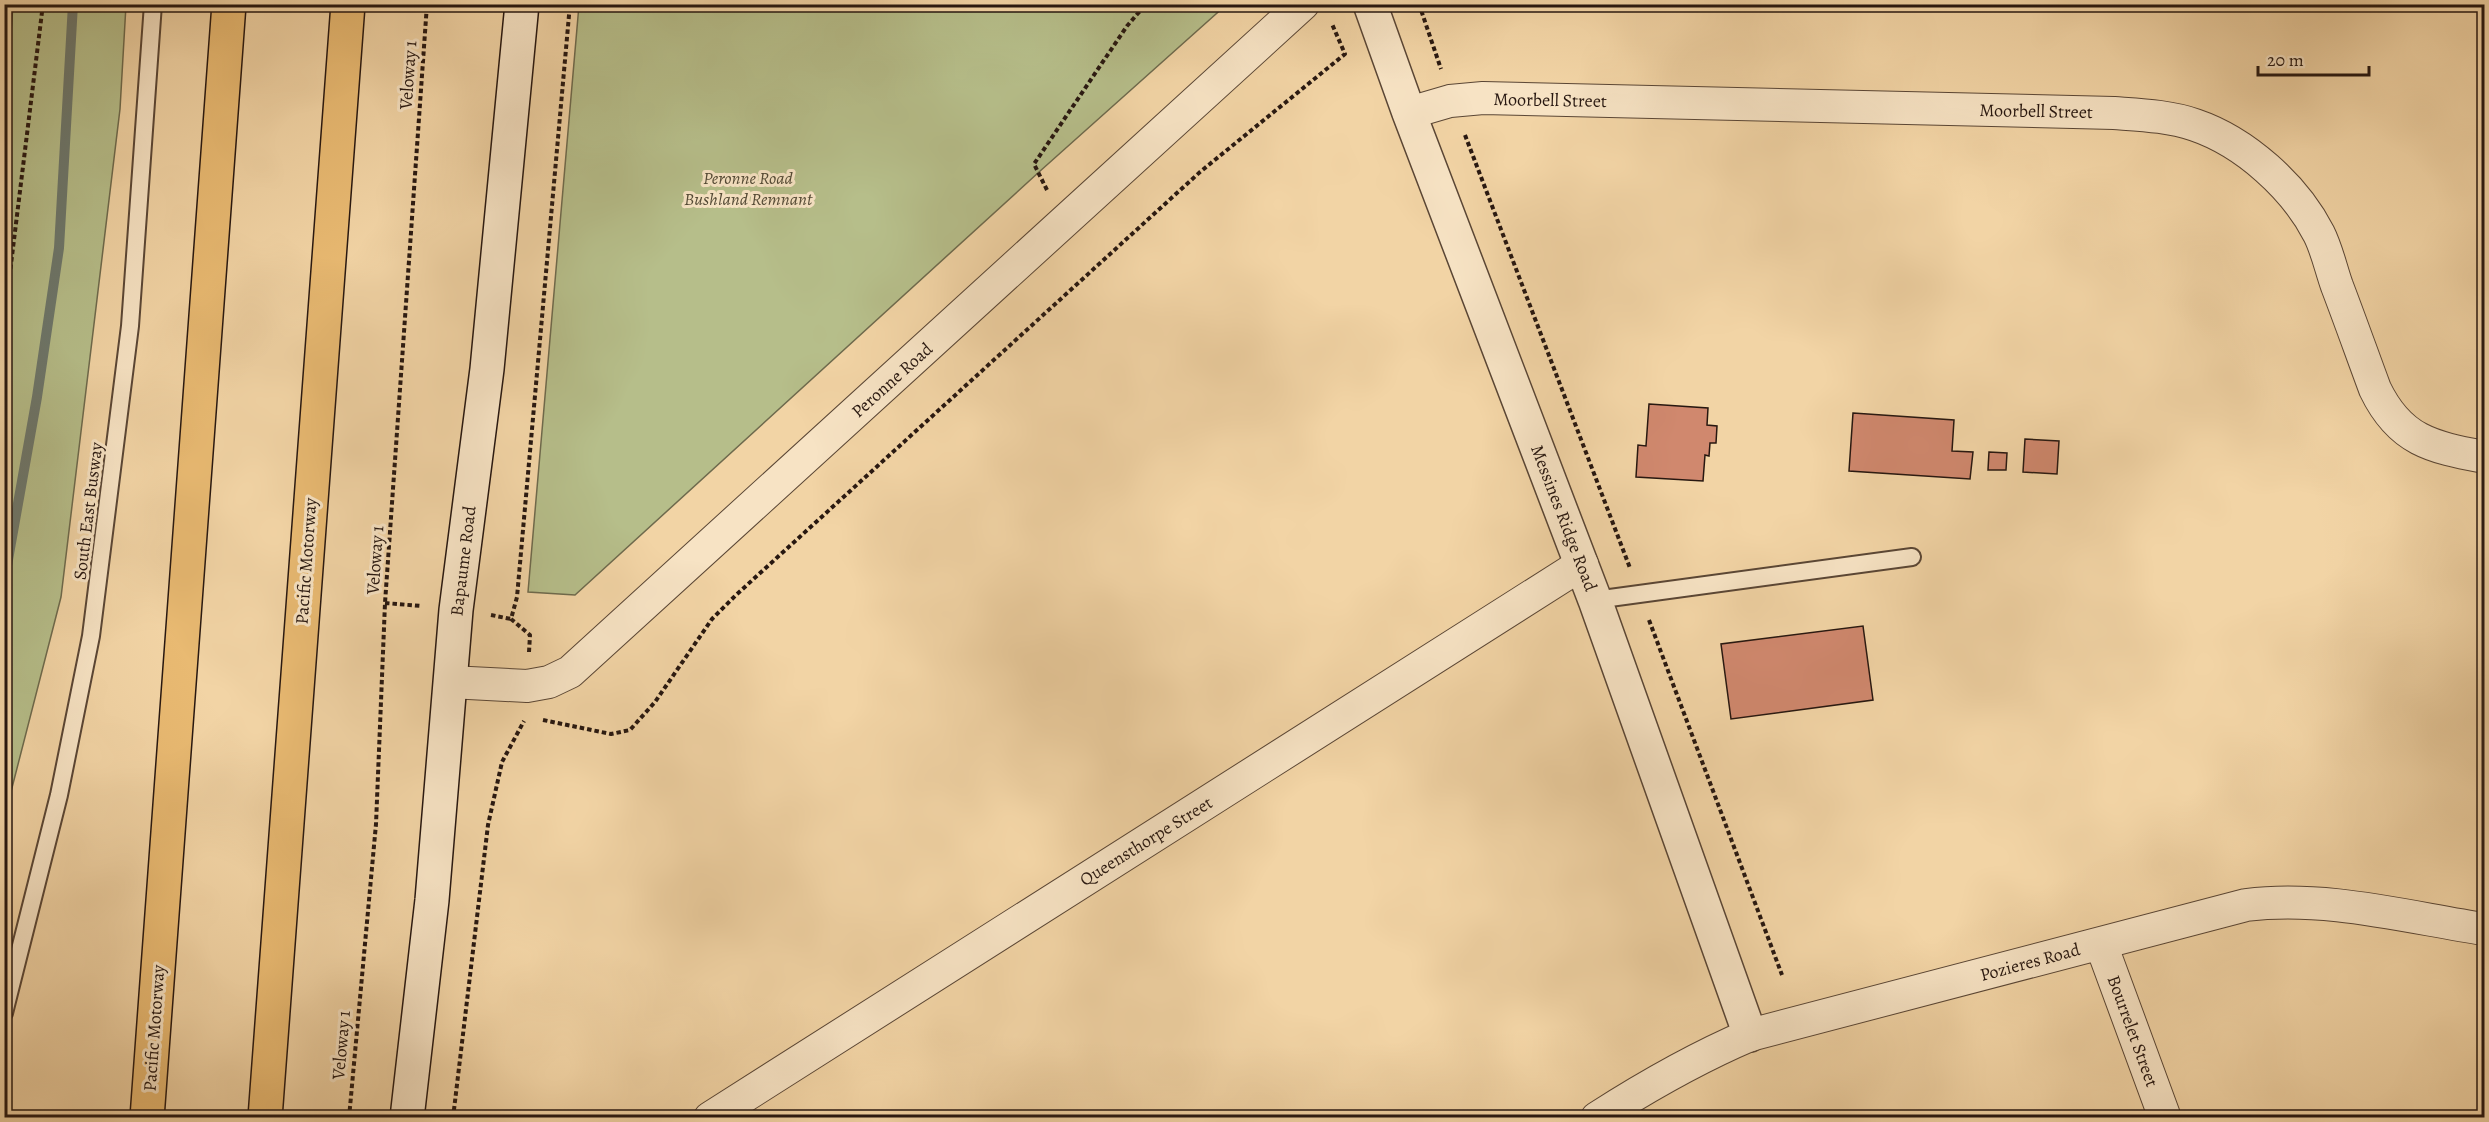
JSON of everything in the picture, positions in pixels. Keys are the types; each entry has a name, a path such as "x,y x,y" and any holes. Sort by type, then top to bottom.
{"highway":[{"name":"Pacific Motorway","path":"147,1118 229,4"},
{"name":"Pacific Motorway","path":"265,1118 348,4"}],"main road":[{"name":"Bapaume Road","path":"407,1118 432,900 456,610 487,369 522,4"},
{"name":"Messines Ridge Road","path":"1370,4 1409,113 1582,564 1750,1035"}],"street":[{"name":"Peronne Road","path":"450,682 526,686 549,682 570,672 1064,224 1316,9"},
{"name":"Moorbell Street","path":"1409,113 1450,101 1483,98 2114,113 2158,116 2195,125 2229,142 2253,159 2302,207 2319,235 2375,389 2385,410 2405,429 2426,443 2484,457"},
{"name":"Queensthorpe Street","path":"710,1118 1582,564"},
{"name":"Pozieres Road","path":"1597,1118 1670,1072 1750,1035 2246,905 2277,901 2331,905 2484,929"},
{"name":"Bourrelet Street","path":"2101,944 2165,1118"}],"lane":[{"name":"South East Busway","path":"4,1013 59,795 91,636 130,326 153,4"},
{"path":"1595,600 1639,592 1912,557"}],"path":[{"path":"4,321 44,4"},
{"name":"Veloway 1","path":"349,1118 376,824 385,603 427,4"},
{"path":"530,635 511,619 517,597 570,4"},
{"path":"1064,224 1034,164 1127,26 1146,4"},
{"path":"1419,4 1450,101 1639,592 1782,975"},
{"path":"537,718 611,734 630,730 655,702 712,620 736,595 1200,172 1345,54 1316,9"},
{"path":"453,1118 488,825 501,762 528,714"}],"green space":[{"name":"Peronne Road Bushland Remnant","path":"579,4 1226,5 1039,172 575,595 528,592"},
{"path":"13,5 126,5 120,109 61,597 5,815 4,128"}],"building":[{"path":"1649,404 1708,408 1707,425 1717,426 1716,443 1710,443 1709,456 1705,455 1703,481 1636,477 1638,445 1646,446"},
{"path":"1853,413 1954,420 1952,451 1973,452 1970,479 1849,471"},
{"path":"2025,439 2059,441 2057,474 2023,472"},
{"path":"1989,452 2007,453 2006,470 1988,470"},
{"path":"1863,626 1873,700 1731,719 1721,644"}],"waterway":[{"path":"4,582 37,397 59,248 73,4"}]}
